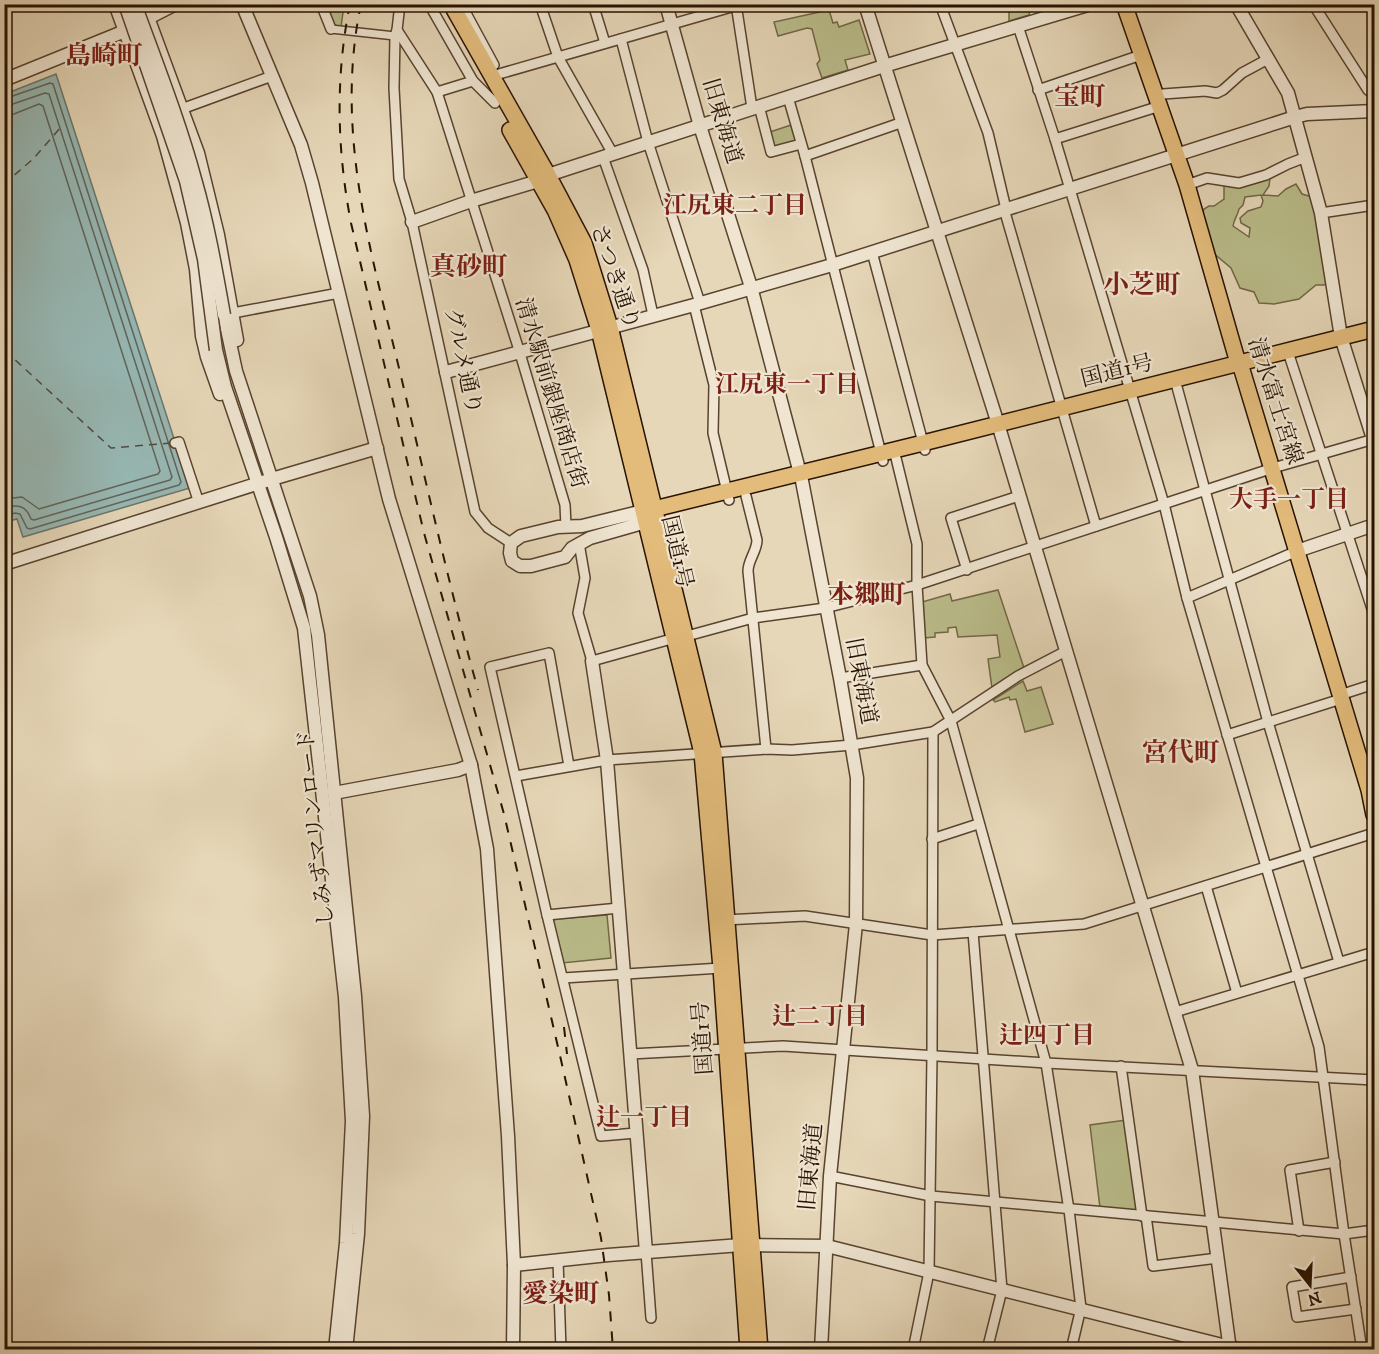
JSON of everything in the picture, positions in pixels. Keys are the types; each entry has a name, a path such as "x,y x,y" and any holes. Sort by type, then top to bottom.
{"main road":[{"name":"さつき通り","path":"440,4 486,76"},
{"name":"さつき通り","path":"451,4 486,76 543,178 605,329 650,515"},
{"name":"清水富士宮線","path":"1124,4 1187,185 1341,697 1374,815"},
{"name":"国道1号","path":"1132,394 1177,387 1240,367 1290,358 1374,329"},
{"name":"国道1号","path":"760,1350 747,1245 708,753 650,515 1342,341 1374,337"},
{"name":"国道1号","path":"728,496 746,496 801,477"},
{"name":"国道1号","path":"722,921 721,968 732,1049"},
{"name":"国道1号","path":"747,1245 748,1350"}],"street":[{"path":"115,4 156,117 188,223 196,269 202,336 207,357 224,405 243,438"},
{"name":"しみずマリンロード","path":"125,4 186,181 204,259 216,350 225,387 286,567 304,628 345,997 352,1121 346,1243 335,1350"},
{"path":"135,4 195,180 228,314"},
{"path":"143,4 198,153 208,191 228,314"},
{"path":"4,80 125,32 179,4"},
{"path":"321,4 331,29 396,33 400,4"},
{"path":"429,4 486,76"},
{"path":"461,4 486,76"},
{"path":"540,4 558,57 608,155 643,270 653,315"},
{"path":"593,4 605,43"},
{"name":"旧東海道","path":"666,4 700,126 751,288 801,477 840,678 858,795 856,924 830,1176 821,1350"},
{"path":"514,1265 747,1245 827,1246 1081,1308 1234,1349 1218,1258 1192,1070 999,428 865,4"},
{"path":"940,4 988,133 1005,209 1096,526"},
{"path":"412,222 756,107 1070,8 1092,4"},
{"path":"592,661 753,618 825,608 917,585 1273,468 1374,440 1342,341 1321,213 1295,117 1287,93 1236,4"},
{"path":"1313,4 1368,90 1374,94"},
{"path":"438,92 486,76 738,5 756,107 771,152 801,144"},
{"path":"246,6 301,145 389,499 471,765 487,849 508,1136 514,1265 513,1350"},
{"path":"1018,26 1055,139 1132,394 1164,504 1187,598 1319,1047 1362,1350"},
{"name":"清水駅前銀座商店街","path":"396,33 438,92 565,505 566,526"},
{"name":"グルメ通り","path":"396,33 394,88 399,179 412,222 475,512 488,528 511,543"},
{"path":"621,39 648,142 697,304 714,385 713,433 728,496"},
{"path":"1038,90 1141,54"},
{"path":"1055,139 1158,101 1163,94 1205,91 1216,93 1268,58"},
{"path":"156,117 272,76"},
{"path":"788,97 832,264 887,457 918,544 917,585 922,665 951,721 1046,1063 1069,1209 1081,1308 1071,1350"},
{"path":"446,372 519,350 697,304 872,252 1295,117 1307,114 1374,111"},
{"path":"805,156 903,122"},
{"path":"1187,185 1207,178 1239,183 1266,175 1306,157"},
{"path":"1321,213 1374,205"},
{"path":"872,252 924,447"},
{"path":"228,314 339,293"},
{"name":"しみずマリンロード","path":"228,314 236,371 310,596 318,635 355,996 363,1116 358,1234 346,1350"},
{"path":"1290,358 1374,615"},
{"path":"1177,387 1228,581 1340,963"},
{"path":"175,443 179,442 199,503"},
{"path":"4,564 377,448"},
{"path":"746,496 757,540 757,546 748,565 766,749"},
{"path":"967,570 951,518 1019,496"},
{"path":"650,515 579,543 565,557 525,567 512,561 511,543 521,536 566,526 582,526 650,515"},
{"path":"1187,598 1297,551 1374,525"},
{"path":"579,543 585,578 578,613 592,661 607,760 651,1318"},
{"path":"516,776 607,760 852,745 933,732 1018,676 1066,651"},
{"path":"569,766 549,653 490,667 601,1136 636,1133"},
{"path":"840,678 922,665"},
{"path":"1227,735 1374,684"},
{"path":"913,1350 929,1272 933,732"},
{"path":"334,792 458,770 471,765"},
{"path":"932,839 978,824"},
{"path":"722,921 805,916 932,935 1084,924 1374,833"},
{"path":"1206,886 1237,993"},
{"path":"547,915 619,908"},
{"path":"973,932 1002,1290 987,1350"},
{"path":"1175,1012 1374,952"},
{"path":"563,978 721,968"},
{"path":"630,1054 783,1046 1046,1063 1374,1080"},
{"path":"1121,1066 1153,1266 1218,1258"},
{"path":"1299,1231 1290,1170 1335,1162"},
{"path":"830,1176 931,1196 1299,1231 1344,1234 1374,1230"},
{"path":"558,1260 561,1350"},
{"path":"1351,1277 1292,1287 1297,1317 1356,1310"}],"green space":[{"path":"324,5 344,5 341,27 333,27"},
{"path":"1009,5 1031,5 1029,15 1009,21"},
{"path":"829,10 833,23 837,22 839,27 859,20 870,54 845,60 848,70 822,78 817,64 820,60 812,29 807,28 778,36 774,22"},
{"path":"791,125 796,142 773,149 767,133"},
{"path":"1270,178 1269,186 1263,195 1278,196 1296,184 1302,194 1316,198 1331,282 1316,285 1299,299 1274,304 1259,303 1254,292 1240,288 1231,268 1212,252 1202,215 1204,209 1224,199 1224,183","holes":["1261,195 1263,201 1261,207 1248,211 1240,218 1241,223 1250,228 1249,237 1233,226 1245,197"]},
{"path":"998,590 1024,668 992,688 988,659 1000,657 997,635 958,637 956,627 948,628 948,632 935,633 935,637 924,638 922,602 950,594 952,601"},
{"path":"1023,681 1027,691 1041,687 1053,724 1025,732 1016,699 1010,700 1009,697 995,702 993,700"},
{"path":"607,915 611,958 562,963 552,922 555,919"},
{"path":"1126,1120 1139,1211 1100,1208 1090,1125"}],"water":[{"path":"56,74 190,488 23,537 17,519 5,522 5,94"}],"ferry route":[{"path":"4,184 33,159 61,127"},
{"path":"4,352 111,448 171,443"}],"railway":[{"path":"350,4 342,59 340,114 343,168 351,223 424,533 504,814 601,1238 609,1295 613,1350"},
{"path":"361,4 354,53 352,102 354,151 361,198 381,294 478,690"},
{"path":"564,1027 567,1054"}],"district":[{"name":"島崎町","path":"104,56"},
{"name":"宝町","path":"1080,97"},
{"name":"江尻東二丁目","path":"735,206"},
{"name":"真砂町","path":"469,267"},
{"name":"小芝町","path":"1142,285"},
{"name":"江尻東一丁目","path":"787,385"},
{"name":"大手一丁目","path":"1289,500"},
{"name":"本郷町","path":"867,595"},
{"name":"宮代町","path":"1181,753"},
{"name":"辻二丁目","path":"820,1017"},
{"name":"辻四丁目","path":"1047,1036"},
{"name":"辻一丁目","path":"644,1118"},
{"name":"愛染町","path":"561,1294"}]}
